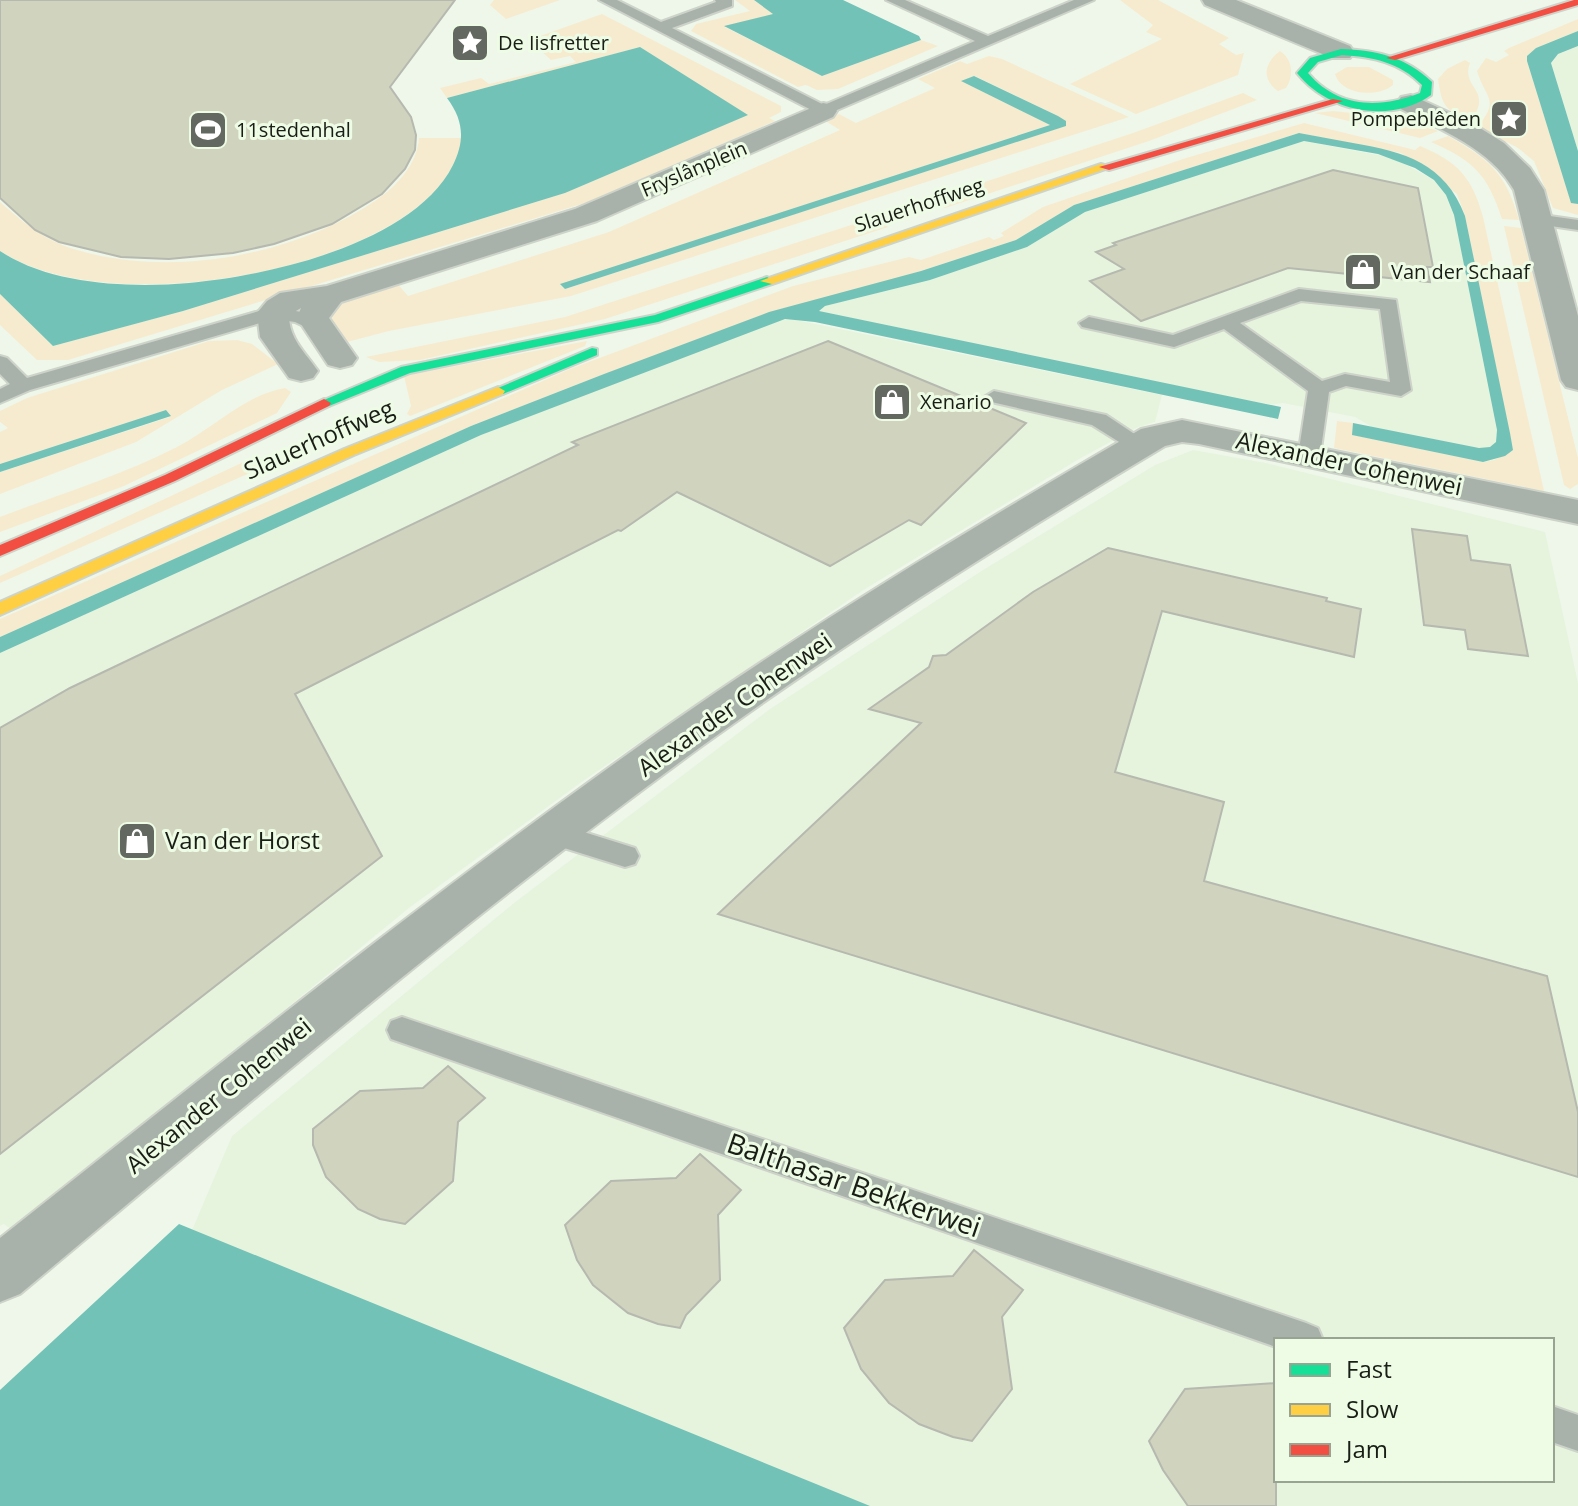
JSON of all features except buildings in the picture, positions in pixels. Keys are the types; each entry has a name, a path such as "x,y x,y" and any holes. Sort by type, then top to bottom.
{"main road":[{"path":"1391,58 1578,2"},
{"path":"1341,52 1431,67 1535,25 1556,11"},
{"name":"Slauerhoffweg","path":"1150,152 1157,143 1297,84 1321,56 1341,52"},
{"path":"1297,84 1337,101 1389,108 1411,103 1425,95 1431,67"},
{"name":"Slauerhoffweg","path":"0,551 170,478 307,411 355,370 418,367 658,318 1150,152 1169,150 1337,101"},
{"name":"Slauerhoffweg","path":"0,609 273,485 453,407 594,351 658,318"},
{"path":"355,370 390,404"},
{"path":"301,371 315,389 307,411"},
{"path":"273,485 290,463 375,422"}],"street":[{"path":"1212,0 1341,52"},
{"path":"1212,0 1297,84"},
{"path":"1411,103 1498,150 1520,170 1529,190 1578,380"},
{"name":"Fryslânplein","path":"305,311 586,215 823,111"},
{"path":"301,371 277,339 305,311 355,370"},
{"name":"Alexander Cohenwei","path":"0,1274 320,1015 688,734 971,545 1154,437 1182,431 1578,512"}],"lane":[{"path":"606,0 823,111 1087,0"},
{"path":"661,27 727,3 722,0"},
{"path":"893,0 987,41"},
{"path":"1536,219 1578,225"},
{"path":"1089,323 1174,341 1299,295 1389,304 1401,390 1345,380 1319,389"},
{"name":"Fryslânplein","path":"0,397 23,386 305,311"},
{"path":"1226,322 1319,389"},
{"path":"0,362 23,386"},
{"path":"1309,456 1319,389"},
{"path":"994,397 1099,420 1140,445"},
{"path":"555,834 625,856"},
{"name":"Balthasar Bekkerwei","path":"402,1030 1300,1338"},
{"path":"1554,1425 1578,1433"}],"shaded area":[{"path":"494,0 560,0 506,19 490,5"},
{"path":"735,0 754,0 774,14 725,27 822,76 921,40 938,46 838,89 798,87 691,31 696,24 750,11"},
{"path":"1120,0 1158,0 1229,38 1219,44 1236,55 1244,53 1238,75 1136,114 1070,84 1162,39 1146,32 1153,25"},
{"path":"602,14 781,106 781,112 769,118 775,121 585,203 68,360 37,360 0,325 0,294 53,346 183,311 565,193 747,115 640,47 447,98 440,88 481,78 489,84 576,62 570,56 551,60 529,40"},
{"path":"1578,19 1578,31 1536,48 1527,56 1527,61 1571,202 1578,204 1578,215 1553,208 1534,161 1518,148 1478,127 1490,104 1477,71 1486,58 1496,62 1509,55 1504,51 1509,48"},
{"path":"1578,46 1578,151 1551,64 1558,54"},
{"path":"1280,51 1288,58 1291,73 1286,88 1278,91 1269,81 1267,71"},
{"path":"989,56 1002,59 1129,117 571,296 389,331 343,343 332,326 333,313 338,306 357,295 396,282 408,296 609,232 840,130 824,120 839,114 856,123 935,88 918,79 960,61 967,64","holes":["975,76 1058,116 1065,126 565,289 560,285 1050,125 962,81"]},
{"path":"1465,60 1470,63 1469,79 1479,103 1470,122 1446,106 1438,79 1447,69"},
{"path":"1347,67 1369,67 1393,80 1393,85 1370,93 1352,90 1344,86 1335,74"},
{"path":"1243,93 1257,100 1149,141 945,208 933,199 1133,133"},
{"path":"1333,111 1407,119 1438,131 1420,138 1315,113"},
{"path":"1304,123 1415,150 1420,146 1454,165 1468,181 1483,217 1544,491 1334,448 1337,421 1353,423 1353,435 1483,462 1513,450 1465,216 1457,194 1401,153 1299,133 1074,205 1016,240 604,374 471,426 0,637 0,619 570,369 793,286 909,257 921,260 989,237 994,240 1043,207 1183,159"},
{"path":"1448,136 1475,152 1494,169 1508,190 1519,220 1502,219 1491,191 1477,171 1458,156 1431,142"},
{"path":"419,138 463,138 451,169 431,195 392,224 342,248 284,267 222,279 158,284 98,282 44,271 0,251 0,202 26,224 55,242 113,258 152,262 191,261 231,257 270,248 343,220 375,201 398,182 410,166"},
{"path":"1304,141 1394,158 1434,180 1446,195 1454,215 1497,430 1496,442 1490,448 1372,427 1355,417 1283,403 1269,405 818,311 825,306 930,280 1027,247 1085,212"},
{"path":"876,217 888,227 605,319 420,360 379,362 366,357 565,317"},
{"path":"1504,226 1521,228 1578,458 1578,484 1570,489 1564,485"},
{"path":"791,319 1162,395 1155,422 1136,428 1079,459 865,589 583,781 409,908 14,1232 4,1224 0,1226 0,653 481,435 778,320"},
{"path":"237,340 252,344 278,364 222,390 136,442 0,494 0,472 170,417 166,410 0,464 0,432 8,428 0,422 0,411 27,398 209,341"},
{"path":"587,341 585,346 410,416 407,414 411,406 404,376"},
{"path":"285,388 291,392 277,413 124,486 0,532 0,517 156,457 190,440 256,398"},
{"path":"1193,450 1266,463 1545,532 1578,683 1578,1506 75,1506 232,1136 514,903 770,709 983,570 1155,465"},
{"path":"252,458 261,468 0,583 0,576"}],"water":[{"path":"754,0 843,0 919,36 921,40 822,76 724,26 773,14"},
{"path":"1578,31 1578,46 1558,54 1551,63 1578,151 1578,204 1571,203 1527,56 1536,48"},
{"path":"640,47 748,115 565,193 183,311 53,346 0,294 0,251 43,271 67,277 142,285 189,283 259,273 336,251 373,235 407,215 434,192 453,165 460,147 460,123 447,98"},
{"path":"974,76 1058,116 1066,121 1066,126 565,289 560,284 1050,125 961,81"},
{"path":"1299,133 1406,156 1434,172 1457,198 1465,216 1510,433 1513,450 1505,456 1483,462 1352,435 1353,423 1479,448 1490,447 1496,442 1497,430 1454,215 1446,195 1434,180 1415,168 1378,154 1304,141 1085,212 1027,247 930,280 825,306 819,311 1281,407 1278,419 815,322 785,319 481,435 0,653 0,637 471,426 769,312 921,271 1016,240 1074,205"},
{"path":"166,410 171,416 0,472 0,464"},
{"path":"179,1224 870,1506 0,1506 0,1390"}],"traffic: fast":[{"path":"1341,52 1377,56 1409,68 1428,84 1425,95 1375,107 1342,103 1327,96 1302,73 1314,60 1341,52"},
{"path":"324,403 406,370 658,318 767,281"},
{"path":"498,391 592,352"}],"traffic: slow":[{"path":"767,281 1105,167"},
{"path":"0,609 349,452 498,391"}],"traffic: jam":[{"path":"1391,58 1578,2"},
{"path":"1105,167 1337,101"},
{"path":"0,551 170,478 324,403"}],"place":[{"name":"De Iisfretter","path":"470,43"},
{"name":"Pompeblêden","path":"1509,119"},
{"name":"11stedenhal","path":"208,130"},
{"name":"Van der Schaaf","path":"1363,272"},
{"name":"Xenario","path":"892,402"},
{"name":"Van der Horst","path":"137,841"}]}
